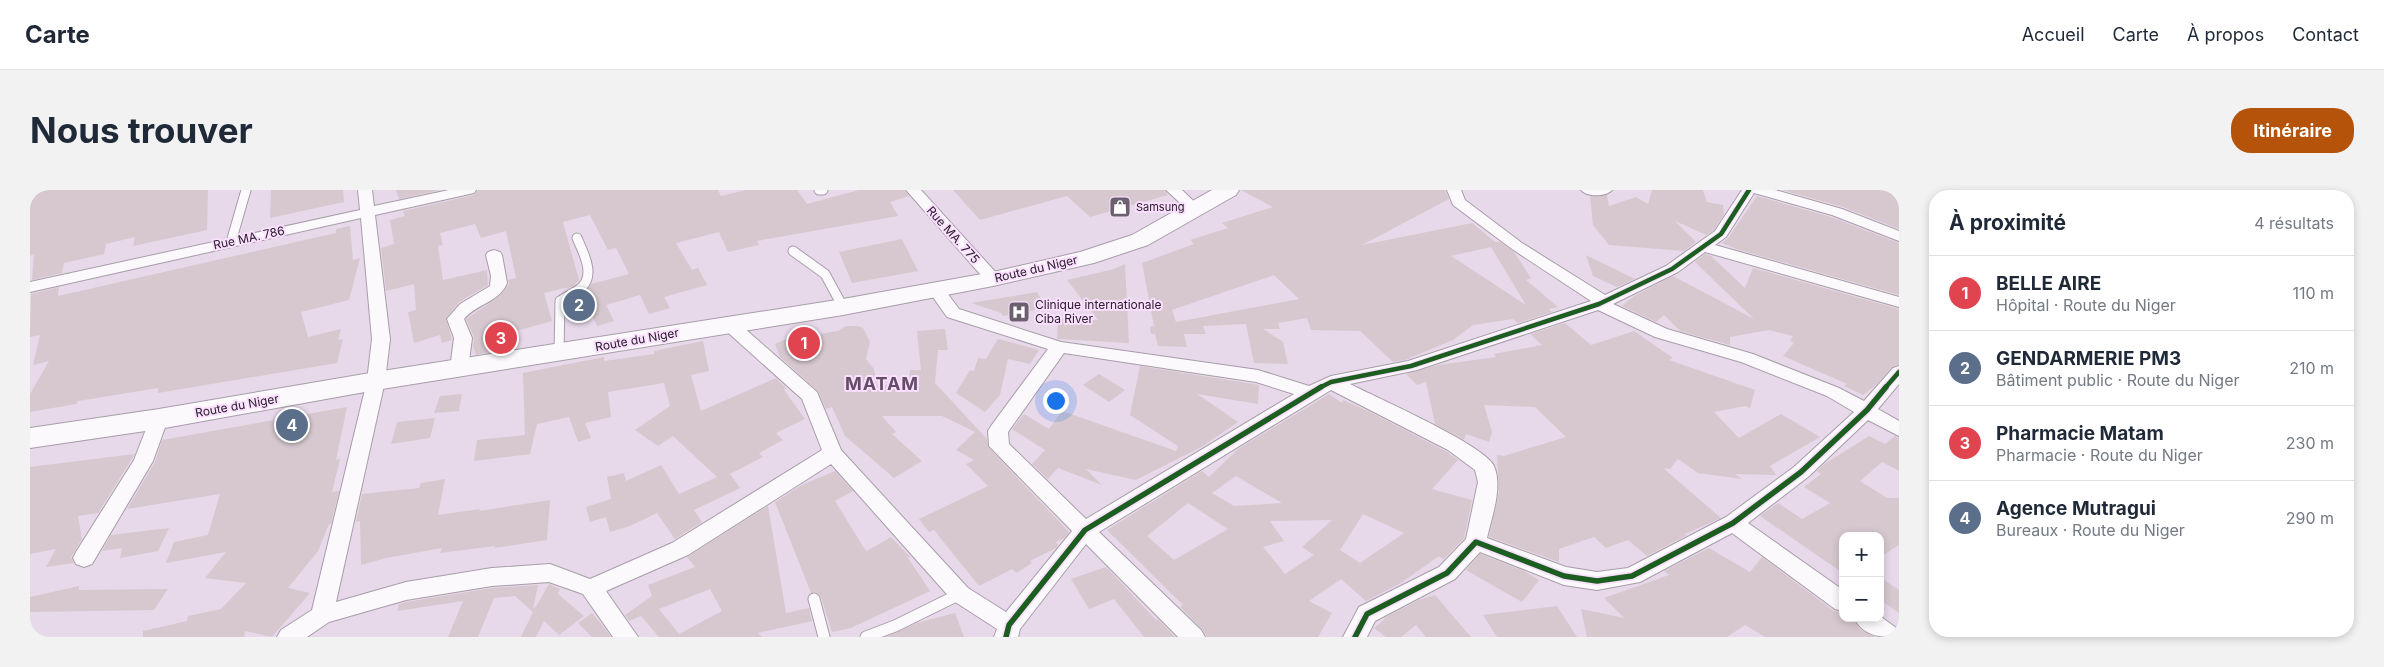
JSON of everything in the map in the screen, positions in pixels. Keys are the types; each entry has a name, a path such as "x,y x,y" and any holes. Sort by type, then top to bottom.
{"main road":[{"name":"Route du Niger","path":"30,438 159,419 376,381 843,307 992,280 1086,258 1140,240 1196,210 1228,190"}],"street":[{"path":"322,615 376,381 380,339 365,190"},
{"name":"Rue MA. 786","path":"30,287 469,190"},
{"name":"Rue MA. 775","path":"913,190 992,280"},
{"path":"1173,190 1196,210"},
{"path":"1454,190 1458,202 1510,241 1601,302 1661,333 1747,358 1833,392 1899,429"},
{"path":"1588,190 1605,190"},
{"path":"730,324 810,396 833,453 960,594 1008,631 1086,530 1310,393 1330,382 1411,366 1601,302 1672,269 1721,234 1749,190"},
{"path":"1759,190 1838,212 1899,236"},
{"path":"1703,247 1899,302"},
{"path":"459,369 462,338 455,319 460,310 470,303 493,294 497,289 500,283 494,256"},
{"path":"936,290 953,313 1059,347 1258,376 1310,393"},
{"path":"1059,347 998,431 999,446 1193,637"},
{"path":"1476,542 1564,576 1597,581 1632,576 1733,523 1801,472 1867,410 1899,372"},
{"path":"1330,382 1455,446 1484,466 1488,482 1476,542 1447,574 1367,614 1355,637"},
{"path":"84,558 143,460 159,419"},
{"path":"590,588 680,549 833,453"},
{"path":"1733,523 1839,599"},
{"path":"289,637 322,615 406,591 492,577 550,573 590,588 626,637"},
{"path":"1870,622 1891,637"}],"lane":[{"path":"231,242 246,190"},
{"path":"559,353 560,300 582,288 588,281 589,274 578,238"},
{"path":"793,251 825,274 843,307"},
{"path":"866,637 895,626 960,594"},
{"path":"814,599 824,637"}],"building":[{"path":"30,190 208,190 207,230 133,246 135,237 106,244 104,254 64,263 62,273 32,280 34,254 30,256"},
{"path":"271,190 343,190 344,202 270,218"},
{"path":"396,190 440,190 399,199"},
{"path":"478,190 718,190 721,196 746,190 797,190 807,204 859,190 904,190 909,196 890,202 898,216 757,241 759,245 728,252 719,232 676,243 692,270 698,268 707,285 664,297 670,308 649,314 640,295 606,305 614,321 597,326 583,295 591,284 629,274 616,248 608,250 590,215 563,222 579,280 573,286 544,293 552,321 487,339 492,352 476,355 473,347 474,337 466,319 500,296 509,284 508,280 516,278 506,231 481,238 475,224 440,233 443,245 438,246 443,280 487,270 488,285 459,302 446,318 452,340 442,343 440,335 414,343 408,312 416,310 414,284 386,291 381,248 394,244 390,220 405,216 403,211 474,195"},
{"path":"953,190 1164,190 1168,195 1090,217 1067,196 980,220"},
{"path":"1241,190 1445,190 1449,199 1362,245 1472,223 1495,242 1500,242 1514,252 1531,278 1526,280 1558,307 1549,309 1552,312 1518,323 1513,319 1473,325 1453,340 1405,360 1393,362 1360,331 1311,330 1307,318 1278,323 1280,329 1263,329 1283,342 1288,364 1254,363 1246,324 1203,326 1206,334 1184,334 1187,347 1158,346 1155,334 1151,334 1150,327 1154,326 1142,263 1194,244 1190,240 1228,228 1222,223 1273,207","holes":["1491,247 1500,262 1526,305 1451,256","1274,275 1299,299 1176,322 1172,310"]},
{"path":"1652,190 1703,190 1707,202 1723,205 1724,214 1714,230 1706,235 1675,221 1696,242 1684,251 1609,245 1593,225 1590,196 1607,195 1609,206 1636,197 1648,204"},
{"path":"1782,190 1899,190 1899,229 1843,207"},
{"path":"1757,196 1831,217 1899,243 1899,295 1736,249 1722,243 1728,238"},
{"path":"350,226 353,260 360,258 349,300 301,312 308,337 341,329 338,340 343,339 337,363 158,393 158,388 78,401 76,404 30,412 30,394 49,361 33,365 40,335 30,337 31,294 59,287 58,296 336,233 336,229"},
{"path":"902,239 918,271 852,283 839,252"},
{"path":"1705,254 1711,256 1745,288 1753,268 1899,309 1899,364 1892,367 1876,385 1863,395 1844,386 1847,384 1783,356 1794,343 1790,341 1793,336 1769,330 1730,337 1730,345 1680,331 1664,315 1656,322 1622,306 1634,296 1673,276 1754,319 1695,262"},
{"path":"1586,255 1635,279 1617,287 1593,276"},
{"path":"1125,264 1129,343 1057,339 1058,318 1098,320 1067,280 1114,269"},
{"path":"1037,292 1046,308 1003,316 1001,313 971,303"},
{"path":"1565,323 1591,345 1634,331 1673,358 1669,360 1755,390 1750,408 1745,406 1714,412 1739,438 1781,414 1820,437 1770,466 1776,475 1735,474 1742,479 1698,473 1678,459 1670,469 1663,468 1721,518 1685,534 1687,535 1647,556 1628,540 1606,548 1594,537 1559,549 1559,562 1489,537 1499,492 1497,455 1504,456 1566,437 1535,407 1484,405 1492,432 1489,442 1466,434 1464,440 1435,424 1426,382 1417,385 1406,374 1438,365 1496,357 1494,354 1542,345 1530,334"},
{"path":"846,326 863,328 870,342 866,359 874,369 877,385 909,384 910,370 921,370 917,331 945,329 948,350 938,350 935,383 987,439 988,447 1069,532 1064,538 1056,542 1058,545 1056,548 1030,561 1032,563 1016,573 1012,569 979,586 934,530 929,532 919,519 988,486 966,464 974,460 956,450 975,432 942,416 882,416 896,432 892,434 922,461 894,478 845,436 832,407 826,409 818,391 780,357 775,344 799,334 807,336 838,331"},
{"path":"998,339 1039,350 1030,364 1008,359 1000,395 985,412 956,393 970,370 974,371 978,358 986,359"},
{"path":"703,341 709,371 691,375 701,411 776,378 786,388 784,390 805,419 776,433 783,440 759,453 763,457 730,474 740,488 694,510 702,522 675,539 657,513 630,526 610,532 606,517 590,522 586,507 611,499 607,477 624,473 626,481 661,465 679,494 717,477 673,436 658,446 635,430 670,406 664,383 608,392 611,417 585,423 591,438 578,442 569,417 537,424 530,454 474,461 477,440 525,435 523,373 604,357 604,361 654,354 654,351"},
{"path":"1140,366 1259,385 1258,404 1197,394 1238,422 1203,446 1136,480 1086,469 1102,485 1058,468 1048,479 1032,464 1045,450 1012,429 1024,414 1049,429 1062,411 1176,451 1178,446 1130,415"},
{"path":"1099,374 1125,390 1109,402 1083,385"},
{"path":"462,394 459,411 434,413 440,396"},
{"path":"1329,394 1342,403 1343,400 1370,412 1447,452 1458,460 1432,489 1472,500 1464,538 1443,559 1439,556 1401,583 1366,601 1341,579 1309,601 1332,613 1318,637 1207,637 1202,629 1180,607 1183,605 1107,530 1202,471 1209,477 1238,449","holes":["1236,476 1282,503 1234,506 1212,493","1188,503 1228,529 1174,560 1147,536","1363,514 1404,533 1360,563 1340,550","1332,520 1302,547 1314,555 1285,574 1263,547 1284,541 1270,521"]},
{"path":"347,407 336,460 340,459 332,492 339,491 331,524 329,524 318,551 288,588 310,593 272,637 245,631 244,637 143,637 143,631 187,621 188,616 221,609 246,583 205,578 226,552 166,563 174,542 208,535 220,494 127,509 155,462 162,440"},
{"path":"435,418 430,438 391,444 397,422"},
{"path":"1869,436 1885,444 1895,436 1899,438 1899,471 1882,462 1860,481 1887,498 1899,498 1899,545 1884,554 1884,532 1839,532 1839,570 1760,516 1778,503 1802,519 1830,503 1804,487 1821,474 1817,471 1823,465"},
{"path":"135,454 98,513 78,516 82,539 71,557 74,563 46,567 56,549 30,554 30,467"},
{"path":"835,471 853,491 835,501 864,548 867,551 891,537 910,557 908,558 930,591 851,628 832,632 821,597 816,592 811,593 775,502 802,485"},
{"path":"445,479 438,515 550,500 547,540 495,548 495,546 440,553 442,548 386,558 361,565 360,521 356,522 362,494 419,488 421,483"},
{"path":"768,506 786,613 809,608 812,621 758,633 762,637 659,637 641,616 629,621 625,615 652,596 648,585 695,567 687,557","holes":["710,589 722,611 679,634 659,609"]},
{"path":"169,528 158,551 120,558 122,548 102,551 111,535"},
{"path":"1709,548 1750,572 1762,557 1834,611 1839,612 1839,622 1855,622 1861,630 1875,637 1765,637 1745,625 1727,637 1587,637 1581,609 1624,618 1604,598 1669,575 1664,571"},
{"path":"1480,554 1524,571 1539,580 1522,602 1466,570"},
{"path":"1106,567 1156,620 1158,619 1175,637 1144,637 1114,599 1089,609 1071,579"},
{"path":"1884,580 1899,590 1899,613 1884,603"},
{"path":"549,584 560,589 558,594 584,616 559,635 544,621 536,637 521,637 533,612 515,596 494,598 478,637 448,637 463,601 397,611 399,604 406,602 492,588 538,585 533,609"},
{"path":"79,586 79,590 168,589 154,610 30,612 30,597"},
{"path":"1435,595 1471,637 1426,637 1416,625 1401,637 1386,637 1374,628 1384,618 1419,600"},
{"path":"1557,606 1577,637 1497,637 1483,615"},
{"path":"592,613 611,637 592,637 578,623"},
{"path":"955,613 964,637 886,637 917,623"}],"cycle path":[{"path":"1006,637 1009,625 1085,530 1310,393 1331,382 1411,366 1599,304 1672,269 1721,234 1749,190"},
{"path":"1355,637 1367,614 1447,573 1476,542 1564,576 1597,581 1632,576 1733,523 1801,472 1867,410 1899,372"}],"place":[{"name":"Samsung","path":"1120,207"},
{"name":"GENDARMERIE PM3","path":"579,305"},
{"name":"Clinique internationale Ciba River","path":"1019,312"},
{"name":"Pharmacie Matam","path":"501,338"},
{"name":"BELLE AIRE","path":"804,343"},
{"name":"Agence Mutragui","path":"292,425"}],"district":[{"name":"MATAM","path":"882,384"}]}
